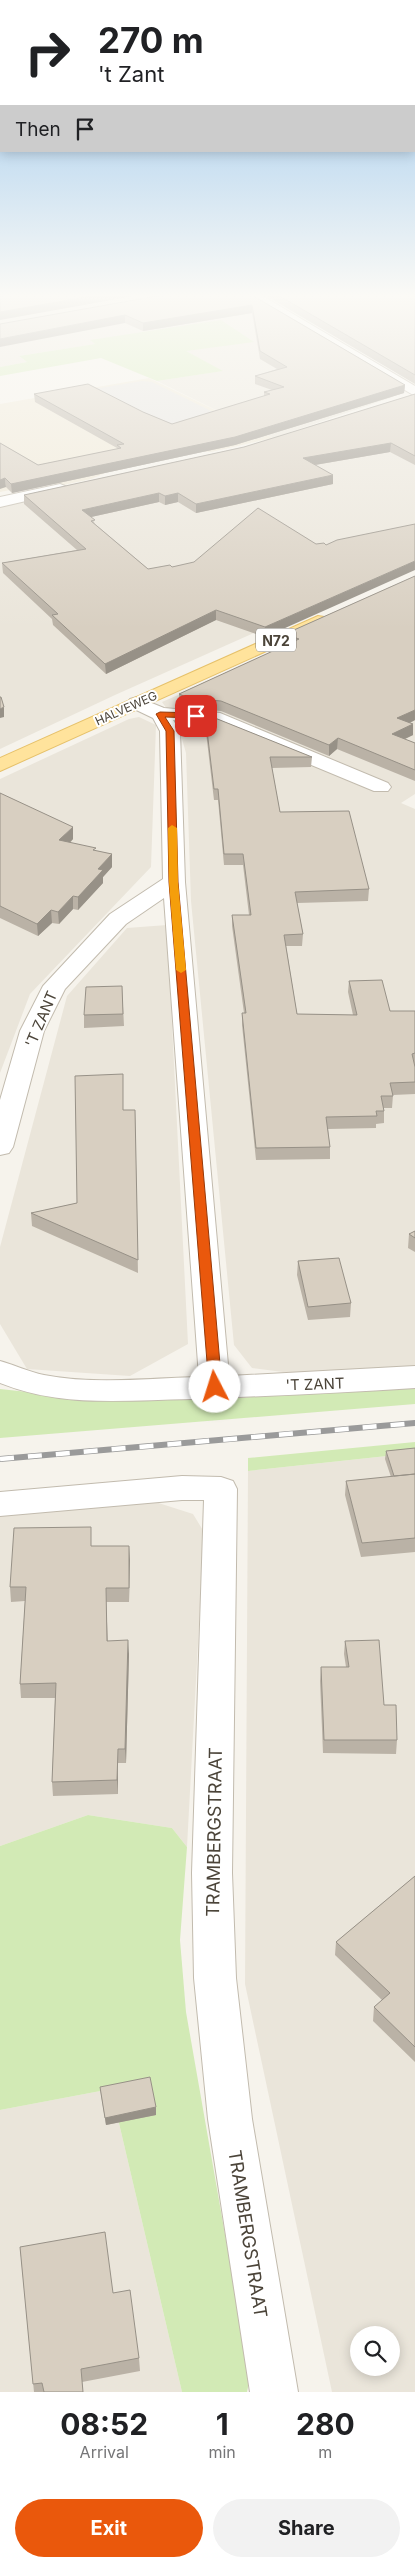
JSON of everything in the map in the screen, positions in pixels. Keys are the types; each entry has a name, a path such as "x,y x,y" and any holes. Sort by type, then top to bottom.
{"main road":[{"name":"HALVEWEG","path":"0,765 334,614"}],"street":[{"path":"0,502 79,485"},
{"path":"137,703 160,714 213,717 381,787"},
{"path":"160,714 170,731 174,882 215,1387"},
{"name":"'T ZANT","path":"0,1147 32,1031 55,986 118,919 174,882"},
{"name":"'T ZANT","path":"0,1371 15,1378 74,1390 338,1384 415,1377"},
{"name":"TRAMBERGSTRAAT","path":"0,1504 182,1488 221,1489 212,1874 215,1978 230,2119 274,2392"}],"shaded area":[{"path":"0,406 206,406 273,438 211,452 197,451 119,467 91,479 59,486 52,482 0,492"},
{"path":"126,406 200,406 264,437 211,449"},
{"path":"207,406 368,406 273,438"},
{"path":"415,406 415,561 115,695 0,749 0,505 170,472"},
{"path":"415,592 415,794 401,803 415,809 415,1367 342,1372 283,1372 252,1368 234,1345 191,901 186,753 178,725 162,702"},
{"path":"139,717 156,725 151,867 30,994 0,1073 0,779 129,719"},
{"path":"167,925 188,1344 130,1376 27,1369 0,1324 0,1247 67,996 127,928"},
{"path":"415,1453 415,2392 332,2392 245,1984 248,1471"},
{"path":"146,1499 193,1514 204,1532 187,1847 172,1828 88,1815 0,1846 0,1514"},
{"path":"111,2089 182,2392 0,2392 0,2110"}],"green space":[{"path":"415,1387 415,1404 0,1438 0,1389 83,1398 203,1400"},
{"path":"415,1442 415,1453 248,1471 248,1458"},
{"path":"88,1815 172,1828 187,1847 180,1940 186,2012 250,2377 247,2392 182,2392 111,2089 0,2110 0,1846"}],"building":[{"path":"55,406 130,406 172,424 232,406 338,406 235,437 11,484 5,478 0,480 0,443 38,465 121,448 117,445 124,444"},
{"path":"377,406 415,406 415,456 391,443 303,458 333,475 196,504 178,493 165,496 159,493 82,510 95,520 91,521 148,569 170,565 172,567 194,562 258,508 316,544 324,543 326,545 337,540 415,524 415,561 265,627 216,610 105,664 52,615 58,614 2,563 86,549 24,495 244,447"},
{"path":"415,576 415,710 397,718 413,724 392,734 415,743 415,770 338,738 329,745 221,701 189,698 179,694 299,639 285,634"},
{"path":"0,697 4,707 0,709"},
{"path":"205,714 312,757 270,757 280,812 349,811 369,889 295,892 303,934 284,935 297,1014 357,1015 349,981 382,980 390,1011 415,1011 415,1053 412,1054 415,1067 415,1082 390,1083 393,1096 381,1096 384,1111 376,1111 377,1116 326,1117 330,1147 256,1148 242,1013 246,1013 232,915 251,915 243,854 224,854 218,789 214,789"},
{"path":"0,793 73,827 59,840 96,848 93,850 112,854 98,869 103,870 78,897 73,896 58,912 51,910 37,924 0,906"},
{"path":"122,986 123,1014 84,1015 86,987"},
{"path":"123,1074 123,1110 135,1110 138,1260 31,1213 77,1203 75,1076"},
{"path":"415,1231 415,1238 409,1234"},
{"path":"339,1258 351,1303 308,1307 298,1261"},
{"path":"415,1448 415,1474 394,1476 386,1451"},
{"path":"415,1474 415,1538 362,1543 346,1481"},
{"path":"91,1527 91,1546 129,1546 129,1588 106,1588 107,1641 128,1640 125,1749 118,1749 117,1780 52,1782 56,1683 20,1684 26,1587 10,1587 14,1528"},
{"path":"379,1640 384,1705 396,1705 397,1740 324,1740 321,1667 349,1667 345,1641"},
{"path":"415,1876 415,2047 374,2007 390,1993 336,1942"},
{"path":"150,2077 156,2107 105,2118 100,2087"},
{"path":"105,2232 113,2293 130,2290 139,2358 81,2369 83,2392 44,2392 42,2383 33,2384 20,2247"}],"railway":[{"path":"0,1459 415,1423"}],"slow traffic":[{"path":"172,828 181,970"}],"route":[{"path":"196,716 160,714 170,731 174,882 215,1387"}]}
